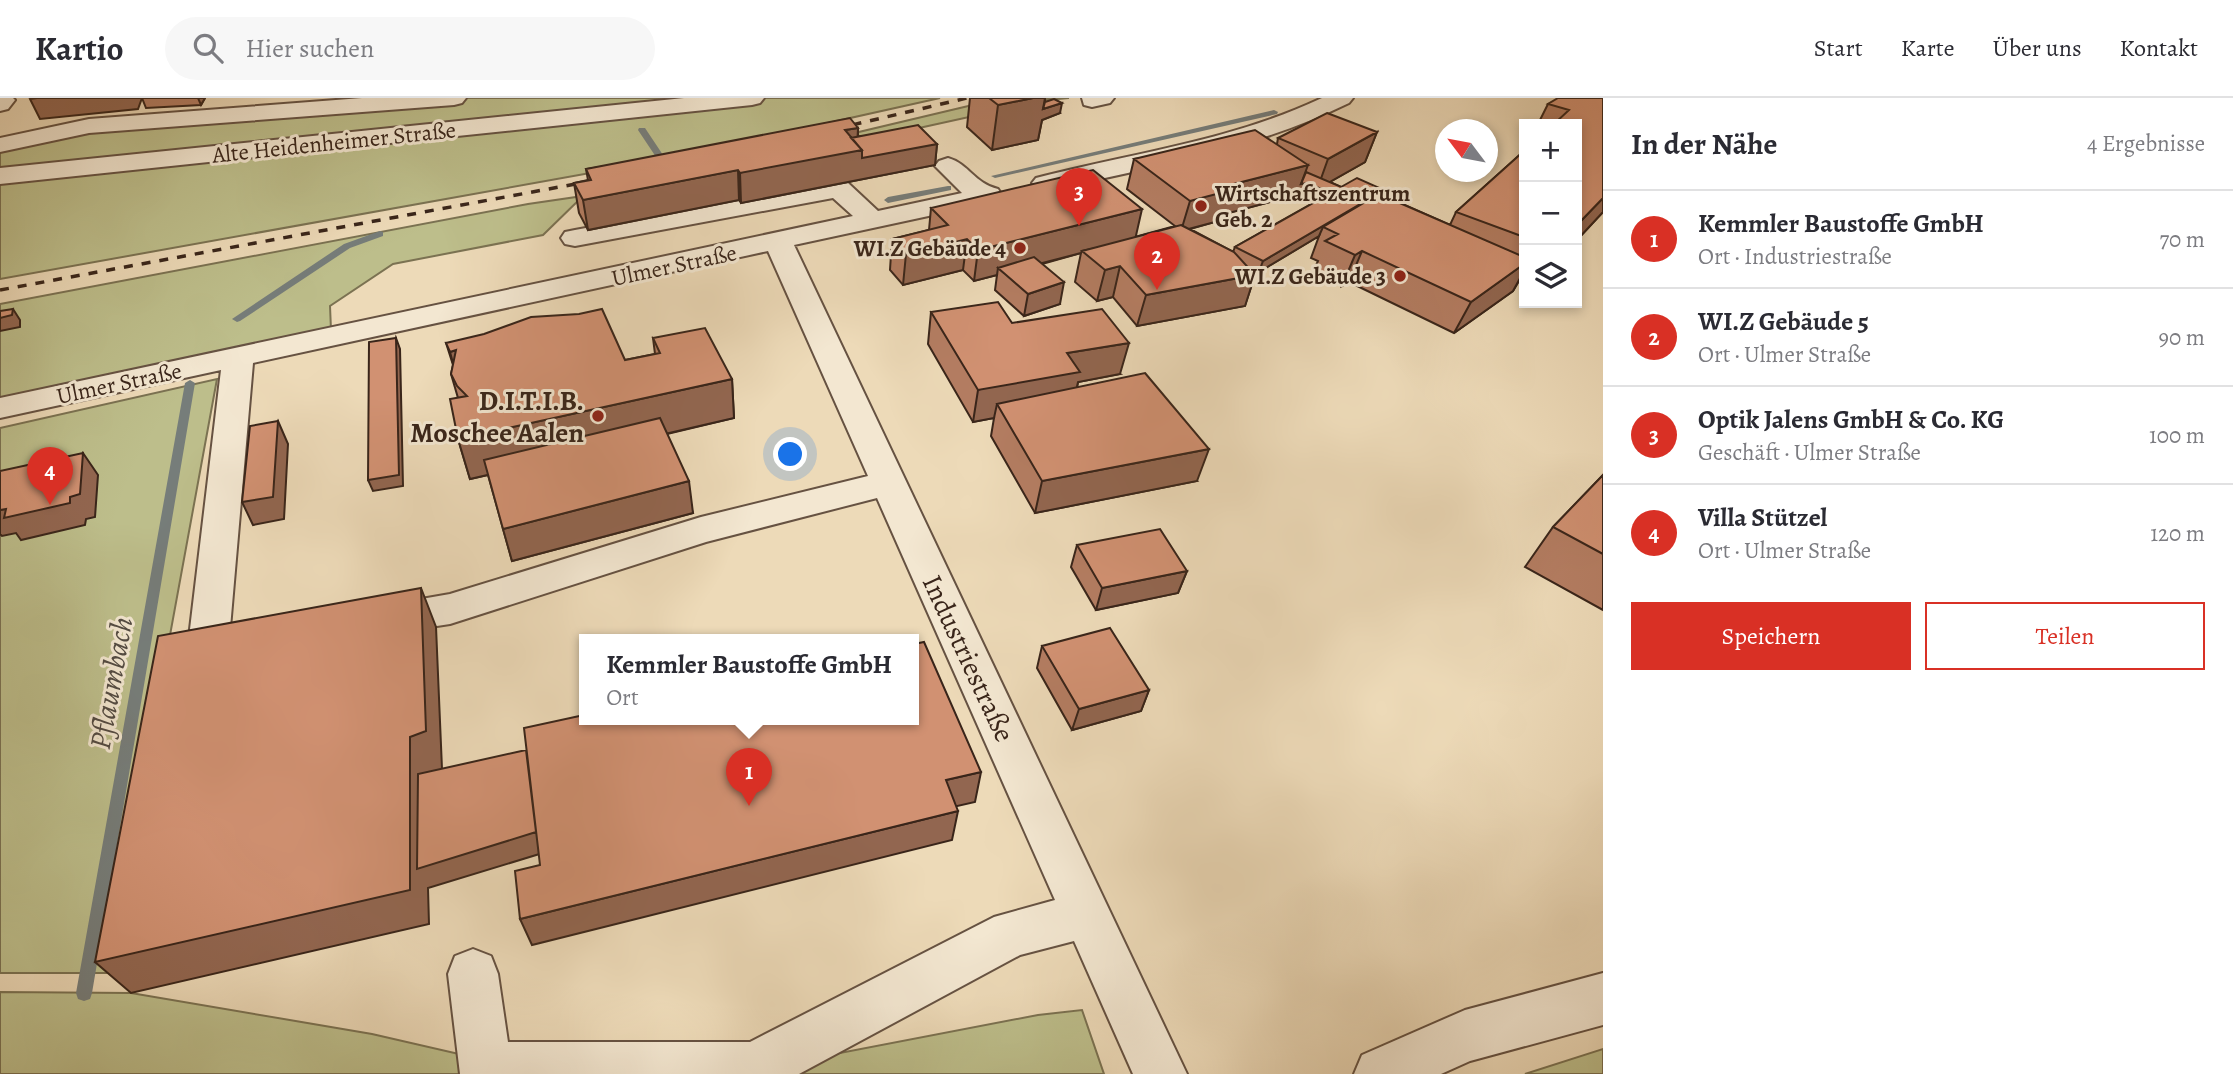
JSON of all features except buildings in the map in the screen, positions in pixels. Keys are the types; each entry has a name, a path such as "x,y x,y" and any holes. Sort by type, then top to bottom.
{"street":[{"path":"0,145 89,126 454,98"},
{"name":"Alte Heidenheimer Straße","path":"0,176 752,98"},
{"path":"1287,98 1329,104"},
{"name":"Ulmer Straße","path":"0,408 778,242 1213,145 1329,104"},
{"path":"948,166 1005,192"},
{"path":"575,238 839,189 874,221"},
{"name":"Industriestraße","path":"778,242 1160,1074"},
{"path":"238,358 208,646 275,636"},
{"path":"342,626 450,609 701,530 889,483"},
{"path":"473,974 485,1069 754,1069 1011,934 1087,915"},
{"path":"1381,1074 1465,1036 1603,999"}],"green space":[{"path":"454,98 940,98 657,161 0,279 0,145 34,137"},
{"path":"1002,98 1069,98 1046,100 846,144 842,136"},
{"path":"583,196 543,235 393,264 330,306 331,330 0,401 0,304 528,204"},
{"path":"217,379 108,973 0,973 0,428"},
{"path":"0,992 131,993 372,1034 546,1074 0,1074"},
{"path":"1082,1010 1104,1074 731,1074 1038,1015"},
{"path":"1603,1049 1603,1074 1525,1074"}],"waterway":[{"name":"Pflaumbach","path":"995,176 1274,112"},
{"path":"642,130 659,155"},
{"name":"Pflaumbach","path":"888,200 948,188"},
{"path":"237,319 347,246 380,234"},
{"name":"Pflaumbach","path":"84,993 190,383"}],"railway":[{"path":"835,129 967,98"},
{"path":"0,290 592,181"}],"place":[{"name":"Wirtschaftszentrum Geb. 2","path":"1201,206"},
{"name":"Optik Jalens GmbH & Co. KG","path":"1079,226"},
{"name":"WI.Z Gebäude 4","path":"1020,248"},
{"name":"WI.Z Gebäude 3","path":"1400,276"},
{"name":"WI.Z Gebäude 5","path":"1157,290"},
{"name":"D.I.T.I.B. Moschee Aalen","path":"598,416"},
{"name":"Villa Stützel","path":"50,505"},
{"name":"Kemmler Baustoffe GmbH","path":"749,806"}]}
